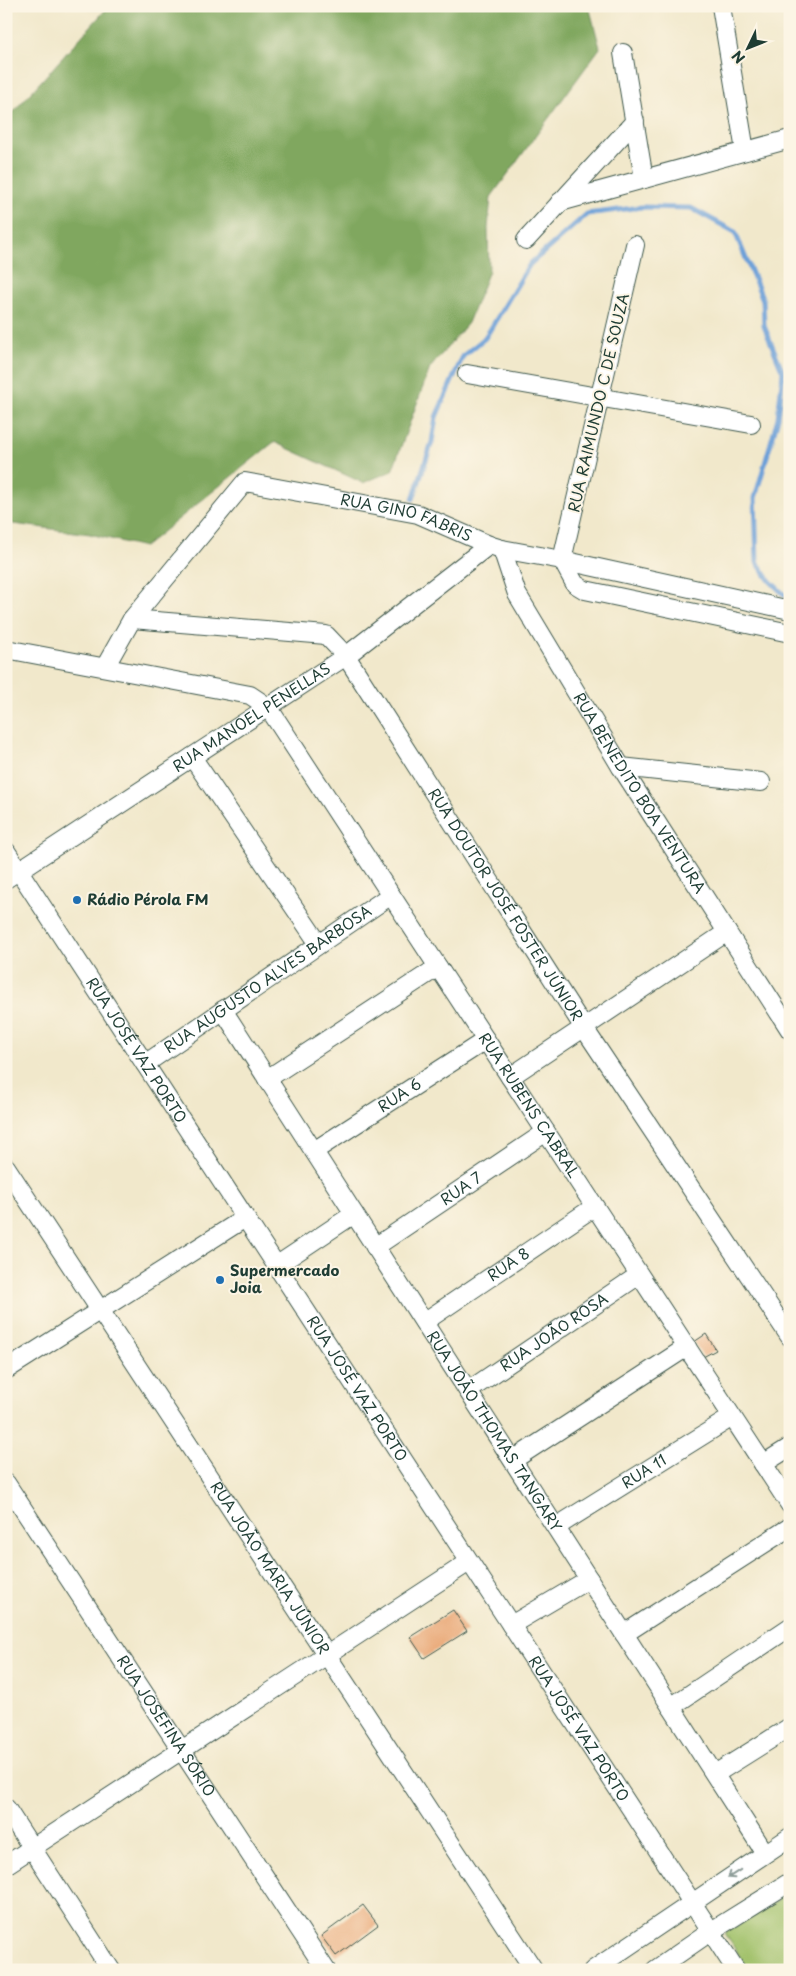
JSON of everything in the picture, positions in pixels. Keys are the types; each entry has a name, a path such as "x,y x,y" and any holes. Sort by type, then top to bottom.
{"street":[{"path":"721,6 745,151"},
{"path":"623,53 644,179"},
{"path":"526,240 635,121"},
{"path":"560,202 790,139"},
{"name":"RUA RAIMUNDO C DE SOUZA","path":"562,560 635,245"},
{"path":"467,374 751,424"},
{"name":"RUA GINO FABRIS","path":"105,667 132,619 245,482 418,514 496,547 786,609"},
{"name":"RUA MANOEL PENELLAS","path":"12,875 346,656 496,547"},
{"name":"RUA BENEDITO BOA VENTURA","path":"496,547 517,594 621,767 790,1030"},
{"path":"562,560 576,584 585,590 790,633"},
{"name":"RUA DOUTOR JOSÉ FOSTER JÚNIOR","path":"132,619 326,635 346,656 584,1028 790,1337"},
{"path":"6,649 250,695 268,707"},
{"name":"RUA RUBENS CABRAL","path":"268,707 790,1505"},
{"path":"192,757 319,944"},
{"path":"621,767 761,782"},
{"name":"RUA JOSÉ VAZ PORTO","path":"6,852 12,875 145,1064 710,1932"},
{"name":"RUA AUGUSTO ALVES BARBOSA","path":"145,1064 391,895"},
{"path":"510,1077 727,932"},
{"path":"268,1079 438,967"},
{"name":"RUA JOÃO THOMAS TANGARY","path":"223,1010 765,1853"},
{"name":"RUA 6","path":"314,1151 486,1040"},
{"name":"RUA 7","path":"375,1247 546,1132"},
{"name":"RUA JOÃO MARIA JÚNIOR","path":"6,1167 534,1970"},
{"name":"RUA 8","path":"424,1322 594,1206"},
{"path":"276,1266 354,1214"},
{"path":"6,1370 245,1218"},
{"name":"RUA JOÃO ROSA","path":"468,1391 639,1275"},
{"path":"513,1460 687,1347"},
{"name":"RUA 11","path":"556,1527 732,1417"},
{"path":"763,1464 790,1447"},
{"name":"RUA JOSEFINA SÓRIO","path":"6,1483 326,1970"},
{"path":"624,1634 790,1527"},
{"path":"6,1864 469,1562"},
{"path":"510,1625 589,1579"},
{"path":"671,1706 790,1627"},
{"path":"715,1774 790,1727"},
{"path":"6,1808 111,1970"},
{"path":"592,1970 790,1837"},
{"path":"655,1970 710,1932 790,1882"},
{"path":"710,1932 736,1970"}],"green space":[{"path":"109,6 589,6 600,48 491,197 488,228 489,271 468,323 430,368 392,471 363,483 274,442 144,547 90,534 6,523 6,120"},
{"path":"790,1892 790,1970 748,1970 725,1933"}],"building":[{"path":"706,1334 716,1350 703,1357 694,1342"},
{"path":"453,1610 467,1631 424,1658 410,1637"},
{"path":"363,1905 378,1925 336,1956 321,1936"}],"waterway":[{"path":"413,499 432,442 436,417 463,356 485,338 530,264 587,214 642,207 691,208 735,232 763,300 764,326 783,372 778,418 755,498 757,562 770,581 790,600"}],"place":[{"name":"Rádio Pérola FM","path":"77,900"},
{"name":"Supermercado Joia","path":"220,1280"}]}
